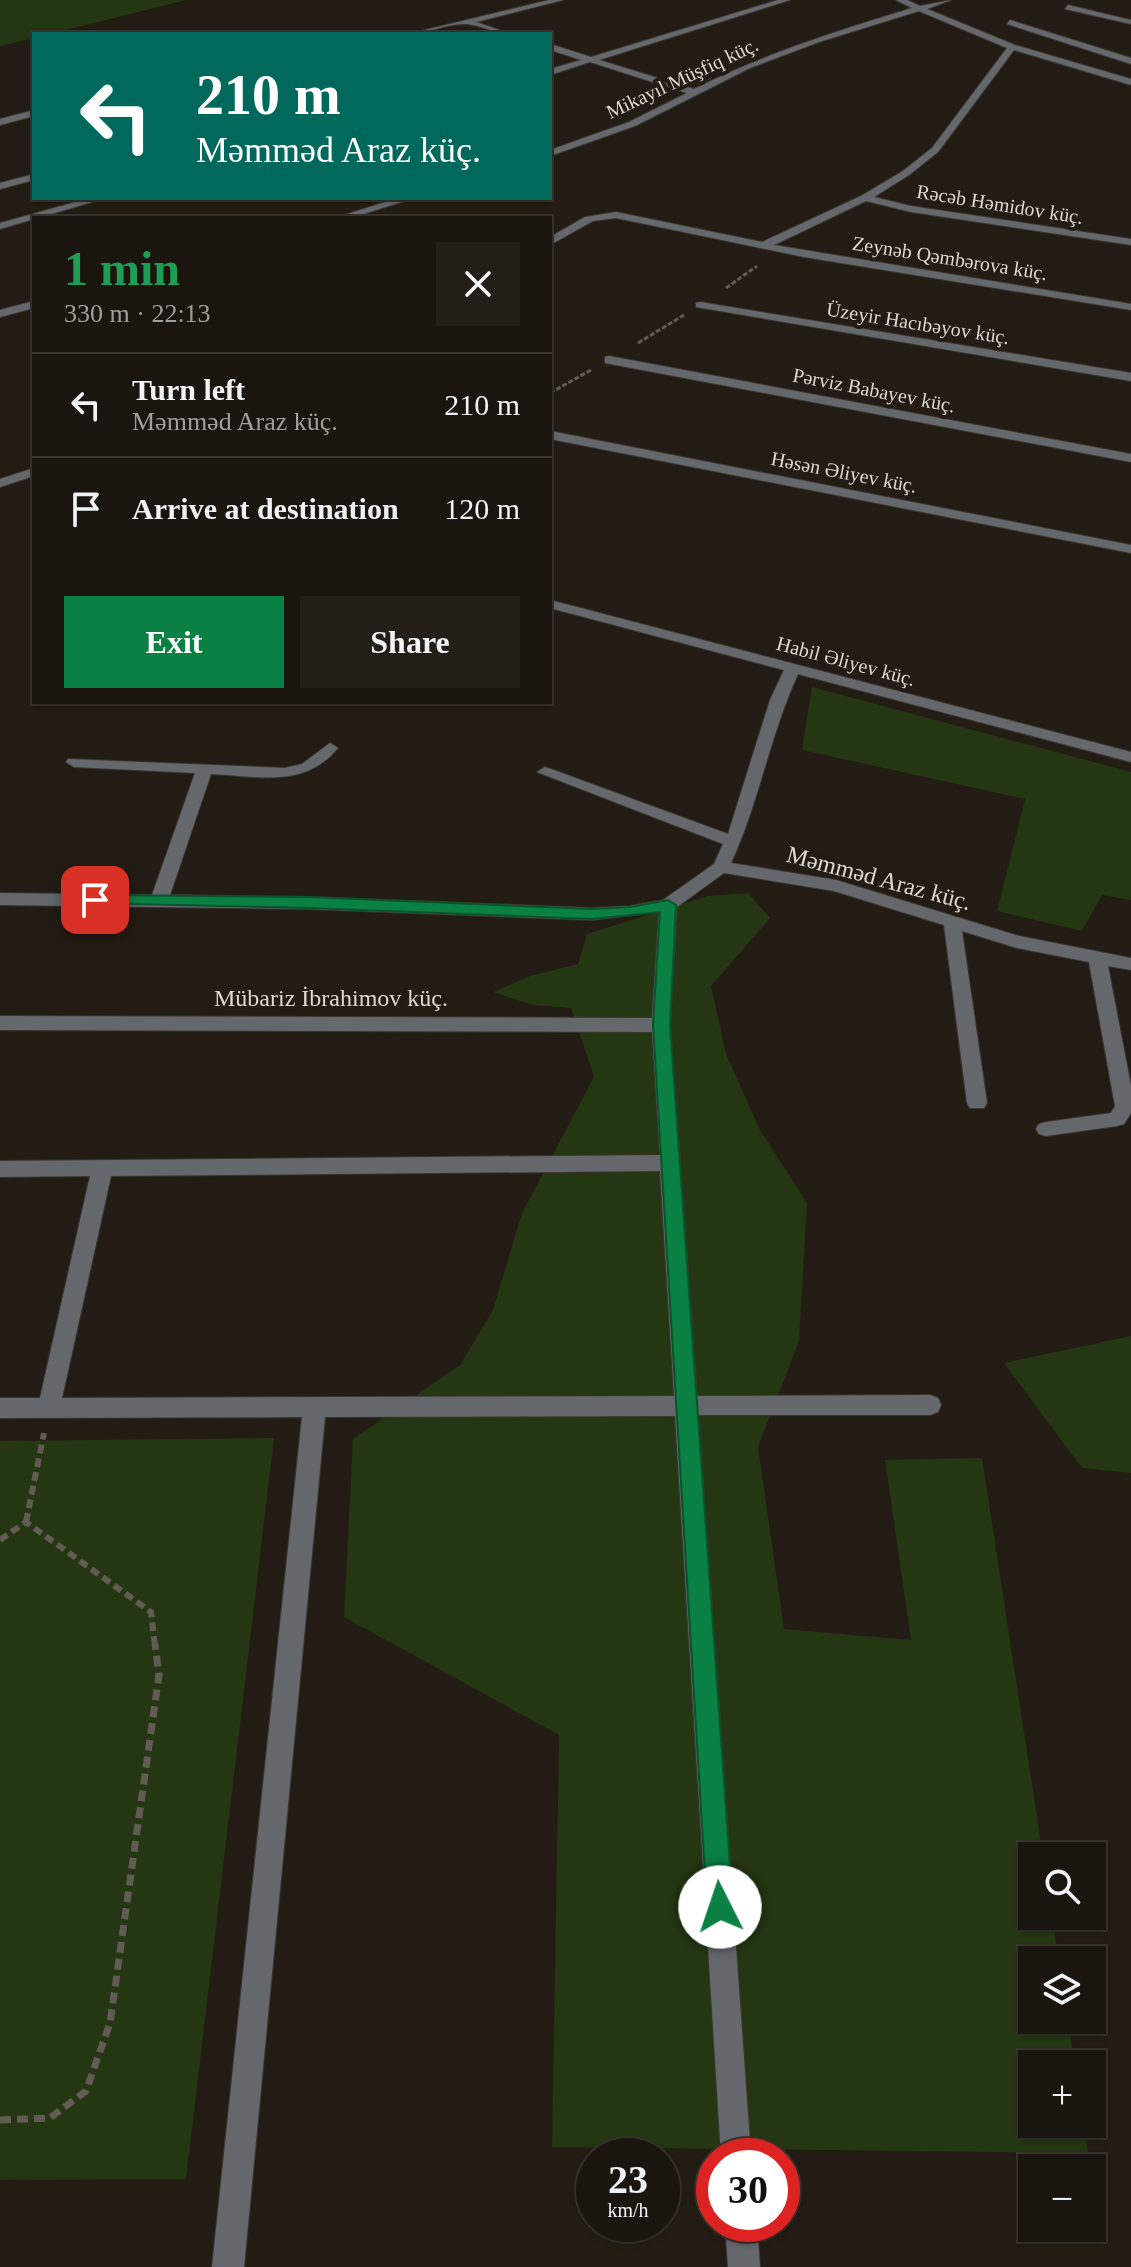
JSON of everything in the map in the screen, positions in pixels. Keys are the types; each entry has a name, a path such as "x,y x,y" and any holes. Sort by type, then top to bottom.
{"street":[{"path":"420,32 559,0"},
{"path":"552,71 786,0"},
{"path":"900,0 1012,47 1131,82"},
{"name":"Mikayıl Müşfiq küç.","path":"552,152 632,124 747,66 802,45 947,0"},
{"path":"1068,7 1131,22"},
{"path":"464,21 500,32"},
{"path":"1010,22 1131,61"},
{"name":"Zeynəb Qəmbərova küç.","path":"762,246 865,198 906,173 935,150 1012,47"},
{"path":"552,48 694,92"},
{"path":"0,122 32,114"},
{"path":"0,186 32,178"},
{"name":"Rəcəb Həmidov küç.","path":"865,198 911,209 1131,242"},
{"path":"36,216 94,200"},
{"path":"347,216 402,200"},
{"name":"Zeynəb Qəmbərova küç.","path":"552,241 586,218 605,214 778,249 1131,307"},
{"path":"0,226 32,217"},
{"path":"0,314 32,305"},
{"name":"Üzeyir Hacıbəyov küç.","path":"700,305 1131,377"},
{"name":"Pərviz Babayev küç.","path":"609,360 1131,458"},
{"name":"Həsən Əliyev küç.","path":"552,435 1131,549"},
{"path":"0,483 32,473"},
{"name":"Habil Əliyev küç.","path":"552,605 1131,757"},
{"path":"0,899 309,903 592,914 630,912 668,905 721,867 755,782 778,700 793,668"},
{"path":"74,762 285,773 308,767 330,748"},
{"path":"159,901 204,770"},
{"path":"545,772 732,841"},
{"name":"Məmməd Araz küç.","path":"721,867 836,886 1017,942 1131,964"},
{"path":"668,905 661,1025 735,2138"},
{"path":"952,922 977,1103"},
{"path":"1046,1129 1117,1119 1125,1106 1097,958"},
{"name":"Mübariz İbrahimov küç.","path":"0,1023 661,1025"},
{"path":"0,1169 670,1163"},
{"path":"49,1407 102,1168"},
{"path":"228,2267 315,1405"},
{"path":"0,1408 930,1405"},
{"path":"742,2242 744,2267"}],"path":[{"path":"552,392 700,305 778,249"},
{"path":"0,1540 26,1522 49,1407"},
{"path":"0,2120 50,2118 86,2091 110,2023 159,1675 151,1612 26,1522"}],"green space":[{"path":"0,0 186,0 58,32 32,32 32,38 0,46"},
{"path":"812,687 1131,772 1131,900 1102,895 1082,931 997,911 1025,799 802,750"},
{"path":"748,893 770,918 711,986 726,1054 759,1128 807,1203 799,1341 758,1447 784,1629 911,1640 885,1460 982,1458 1041,1842 1018,1842 1018,1930 1054,1930 1057,1946 1018,1946 1018,2034 1070,2034 1073,2050 1018,2050 1018,2138 1086,2138 1088,2153 800,2150 800,2138 696,2138 696,2149 680,2148 680,2138 576,2138 576,2147 552,2147 559,1735 344,1617 353,1439 460,1365 493,1310 522,1213 594,1077 571,1008 533,1005 493,992 530,976 578,964 587,934 708,896"},
{"path":"1131,1336 1131,1473 1082,1468 1004,1363"},
{"path":"274,1438 186,2179 0,2180 0,1441"}],"route":[{"path":"95,900 309,903 592,914 630,912 668,905 661,1025 720,1907"}]}
